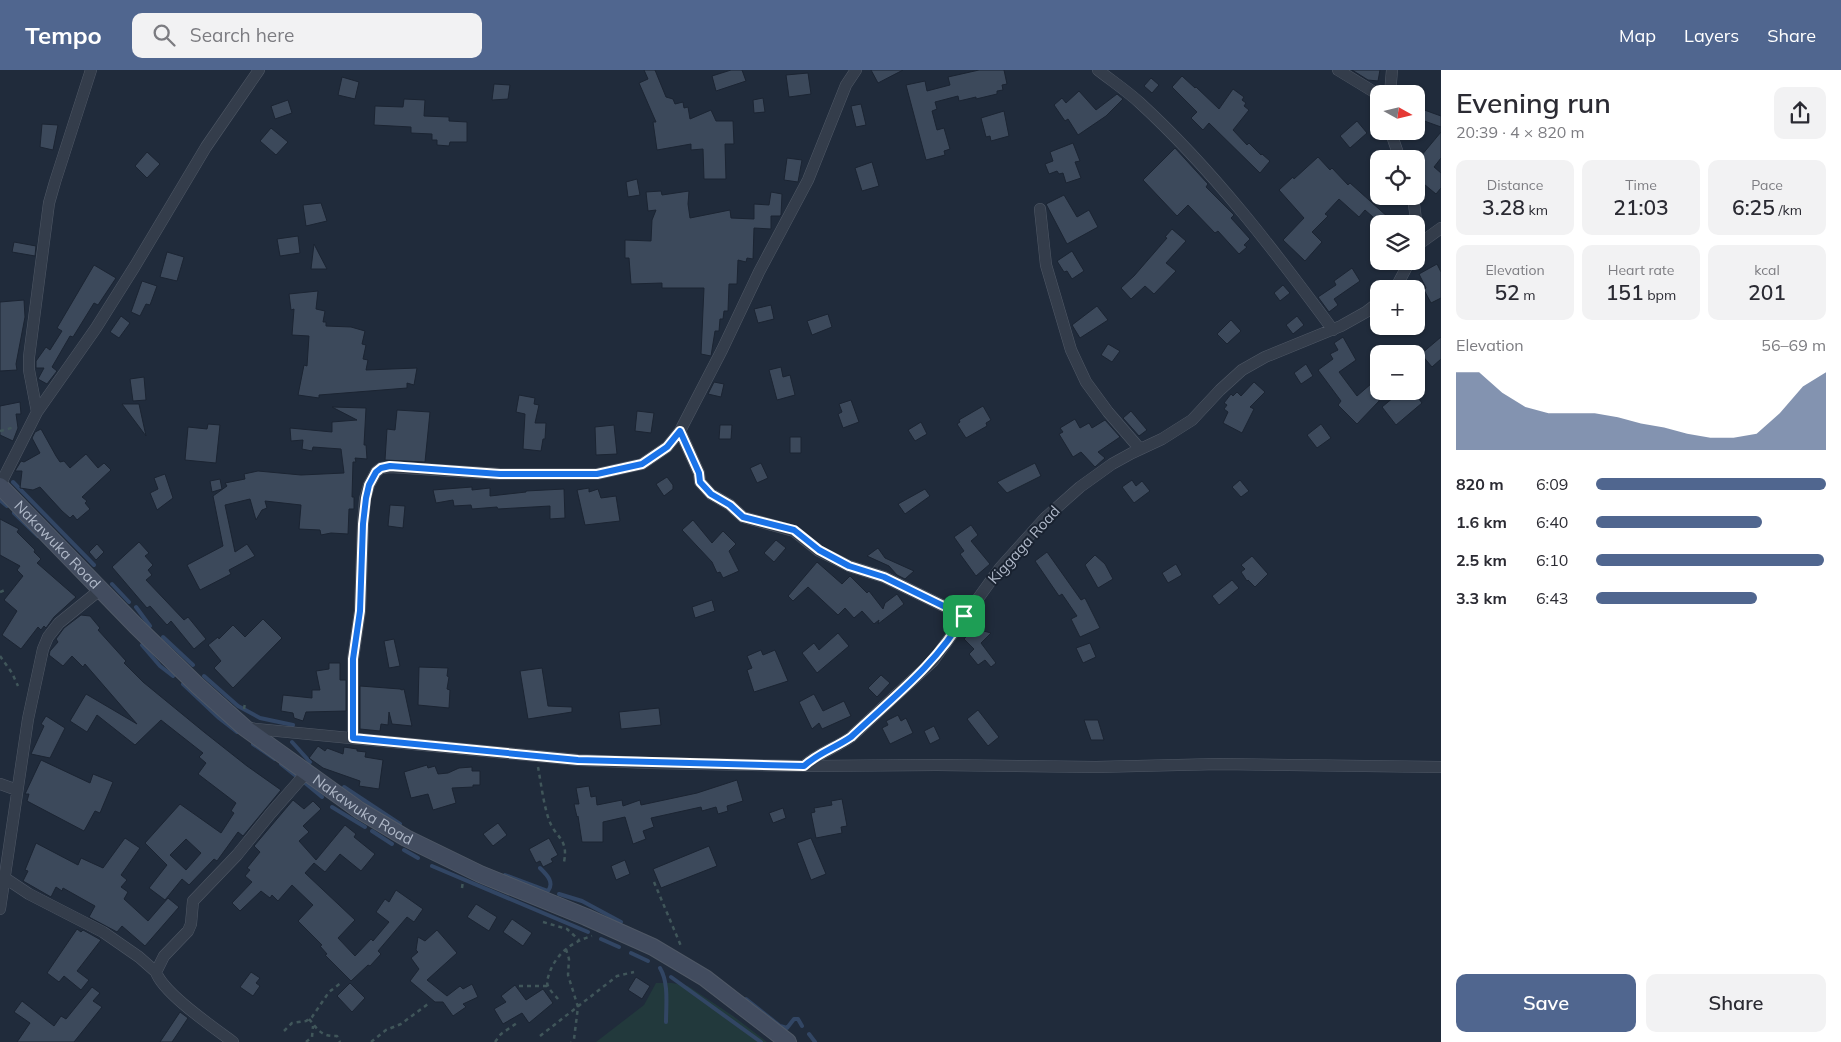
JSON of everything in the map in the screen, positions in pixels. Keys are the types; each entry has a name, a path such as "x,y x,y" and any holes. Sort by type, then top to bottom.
{"main road":[{"name":"Nakawuka Road","path":"0,485 185,674 245,728 359,810 440,855 480,874 653,947 705,978 788,1042"}],"street":[{"path":"37,412 28,357 50,203 91,70"},
{"path":"0,485 37,412 96,328 206,147 259,70"},
{"path":"353,738 353,659 360,611 363,524 369,485 376,472 381,468 390,466 500,474 597,474 642,464 667,447 680,431 722,350 759,272 808,180 846,85 856,70"},
{"path":"1098,70 1140,102 1210,175 1279,256 1333,330"},
{"path":"1338,70 1370,90"},
{"path":"1391,85 1392,70"},
{"path":"1040,209 1046,265 1072,350 1086,382 1108,412 1140,449"},
{"path":"1425,241 1441,228"},
{"name":"Kiggaga Road","path":"804,766 814,757 851,737 933,661 1000,568 1045,518 1097,474 1140,449 1162,439 1192,420 1242,370 1264,357 1333,330 1370,309"},
{"path":"680,431 699,473 700,482 711,494 730,505 743,517 794,530 819,550 849,566 884,577 964,616"},
{"path":"0,909 28,719 43,648 48,637 59,623 101,589"},
{"path":"245,728 578,760 804,766 936,764 1096,767 1218,764 1441,767"},
{"path":"156,972 164,956 188,931 191,924 193,901 237,855 307,772"},
{"path":"0,784 17,790"},
{"path":"5,878 29,894 103,932 139,957 156,972 158,978 180,1000 233,1042"}],"path":[{"path":"0,592 5,590"},
{"path":"0,656 12,673 18,686"},
{"path":"536,756 548,817 553,830 565,845 564,862"},
{"path":"654,882 685,955 686,967"},
{"path":"544,922 567,929 578,940"},
{"path":"558,999 548,986 547,981 554,962 566,948 578,940 615,930"},
{"path":"566,948 569,960 568,975 578,1006 574,1039 571,1042"},
{"path":"540,1036 617,976 634,972"},
{"path":"284,1031 292,1023 309,1019 329,992 342,982"},
{"path":"520,986 548,986"},
{"path":"371,1042 386,1030 401,1024 428,1004"},
{"path":"309,1019 318,1030 328,1037 337,1036 340,1042"},
{"path":"495,1042 501,1034 517,1023"},
{"path":"306,1042 312,1037 313,1024"}],"green space":[{"path":"656,983 688,986 733,1016 767,1042 596,1042 644,1005"}],"building":[{"path":"644,70 655,70 666,97 673,99 675,104 683,102 684,108 688,107 690,119 711,110 716,121 733,121 734,144 725,144 726,179 704,179 703,149 691,150 691,144 657,150 653,122 656,122 639,83 648,79"},
{"path":"731,70 742,70 746,81 716,91 712,76"},
{"path":"871,70 903,70 878,83"},
{"path":"979,70 1004,70 1007,84 1002,85 1003,90 997,91 997,94 959,101 958,96 935,102 937,109 932,111 937,130 944,128 950,149 944,151 945,155 926,160 906,85 925,81 927,91 950,85 948,77"},
{"path":"1352,70 1380,70 1378,81 1368,80"},
{"path":"808,73 811,94 789,97 786,75"},
{"path":"1182,76 1219,109 1233,89 1244,97 1242,100 1246,103 1244,106 1249,110 1233,130 1247,145 1249,143 1270,161 1260,173 1209,123 1203,130 1191,118 1197,112 1172,87"},
{"path":"342,77 359,82 355,99 338,95"},
{"path":"1151,78 1159,85 1152,93 1144,86"},
{"path":"494,84 510,85 508,99 492,100"},
{"path":"1079,91 1096,110 1117,94 1123,99 1106,116 1078,135 1068,119 1065,121 1054,105 1062,98 1066,103"},
{"path":"763,98 765,112 754,113 753,100"},
{"path":"404,99 425,100 424,116 449,117 449,121 467,122 467,142 450,142 449,146 437,145 437,140 432,140 432,134 411,133 411,127 374,125 375,106 403,107"},
{"path":"288,100 292,113 275,119 271,106"},
{"path":"861,104 866,125 856,127 851,106"},
{"path":"1425,110 1441,116 1441,127 1425,121"},
{"path":"1004,111 1009,136 991,141 990,136 986,137 981,118"},
{"path":"1357,121 1367,133 1350,148 1340,136"},
{"path":"42,124 58,125 53,150 40,147"},
{"path":"271,128 288,142 276,155 260,141"},
{"path":"1441,132 1441,158 1434,167 1441,173 1441,188 1436,194 1425,185 1425,151"},
{"path":"1073,143 1080,161 1075,162 1081,178 1066,183 1063,173 1059,174 1057,171 1049,174 1045,164 1053,161 1050,152"},
{"path":"1175,148 1208,184 1206,187 1234,215 1231,218 1250,239 1244,245 1247,247 1239,254 1218,231 1215,233 1188,205 1177,216 1143,180"},
{"path":"147,152 160,164 147,178 135,166"},
{"path":"1318,157 1330,170 1332,168 1348,185 1350,183 1370,201 1370,205 1375,205 1386,215 1371,215 1365,210 1359,217 1339,199 1325,214 1328,216 1312,232 1322,242 1305,261 1283,240 1304,218 1279,190 1293,177 1294,179"},
{"path":"787,158 802,160 798,182 784,180"},
{"path":"872,162 879,186 862,191 855,168"},
{"path":"637,179 640,195 628,197 626,182"},
{"path":"661,191 662,195 689,191 690,218 730,210 731,218 754,219 754,204 769,205 771,192 782,194 781,215 771,216 771,229 754,228 753,259 747,258 746,262 738,260 737,284 729,284 728,311 724,311 723,319 720,319 719,331 715,331 711,356 701,354 704,288 662,288 662,283 631,284 629,258 625,258 625,240 651,241 652,220 656,210 648,211 646,192"},
{"path":"1064,195 1077,217 1089,210 1098,227 1067,244 1046,204"},
{"path":"321,203 327,221 306,226 303,205"},
{"path":"1172,229 1186,241 1166,263 1176,271 1154,294 1145,286 1131,299 1121,288 1167,238 1165,237"},
{"path":"298,236 300,253 280,256 277,239"},
{"path":"14,242 36,246 35,256 12,252"},
{"path":"314,244 327,269 311,269"},
{"path":"1072,251 1084,271 1072,279 1067,271 1064,272 1057,261"},
{"path":"167,252 184,257 177,281 160,277"},
{"path":"1437,264 1441,272 1441,298 1431,303 1425,292 1425,280 1422,280 1419,274"},
{"path":"94,265 116,278 98,305 94,303 73,337 70,336 52,367 57,371 47,384 38,379 44,368 36,368 36,361 46,347 50,350 62,331 57,328"},
{"path":"1352,268 1360,281 1334,299 1338,305 1329,312 1318,297 1336,285 1334,281"},
{"path":"142,281 157,286 150,305 146,304 140,316 131,312"},
{"path":"1283,285 1290,293 1280,301 1274,293"},
{"path":"318,291 316,309 325,311 323,322 326,322 326,326 351,327 365,331 362,344 366,345 363,359 368,360 366,370 417,368 414,385 407,383 407,388 319,395 319,398 298,395 304,365 307,366 309,336 292,335 294,309 291,310 289,294"},
{"path":"24,300 25,317 16,364 17,370 0,371 0,302"},
{"path":"771,305 774,319 758,323 754,309"},
{"path":"1097,306 1108,320 1080,338 1072,325"},
{"path":"828,314 832,327 812,335 807,321"},
{"path":"121,316 130,323 119,338 110,332"},
{"path":"1297,316 1304,325 1293,334 1286,325"},
{"path":"1231,320 1241,331 1227,344 1217,334"},
{"path":"1343,337 1356,360 1339,372 1357,396 1370,385 1370,400 1379,400 1357,424 1338,405 1341,401 1318,370 1333,359 1330,354 1338,350 1334,343"},
{"path":"1441,337 1441,359 1432,367 1425,359 1425,351"},
{"path":"1108,344 1120,351 1112,362 1101,355"},
{"path":"1306,364 1313,376 1301,384 1294,373"},
{"path":"781,367 783,377 790,375 795,395 777,400 769,370"},
{"path":"144,377 146,400 133,401 130,379"},
{"path":"714,382 724,384 721,397 708,394"},
{"path":"1254,382 1265,392 1250,407 1254,409 1242,433 1223,423 1228,412 1224,409 1227,405 1224,403 1231,394 1233,396 1237,392 1241,396"},
{"path":"519,395 535,398 534,404 539,405 535,423 546,423 545,439 543,439 541,451 523,449 525,414 516,412"},
{"path":"851,400 859,422 843,428 838,414 842,412 839,404"},
{"path":"1390,400 1420,400 1422,403 1396,425 1382,407"},
{"path":"20,402 21,414 16,414 18,428 13,441 0,435 0,406"},
{"path":"122,404 139,404 146,436"},
{"path":"983,406 991,420 986,423 987,426 966,438 957,424 960,422 959,420"},
{"path":"332,407 366,408 364,445 366,445 367,459 355,458 356,462 353,462 352,497 354,497 354,509 349,509 348,534 331,533 321,535 320,530 299,529 301,505 265,501 267,508 262,510 256,520 250,499 225,505 235,552 247,544 255,556 229,570 231,574 200,590 187,565 223,546 213,496 227,486 225,483 245,479 244,474 258,471 301,475 344,473 341,449 313,447 312,451 302,449 303,440 291,441 290,428 332,432 332,422 357,420"},
{"path":"397,410 430,412 425,462 385,460 387,429 395,430"},
{"path":"637,411 654,413 651,433 635,431"},
{"path":"1131,411 1147,430 1139,436 1123,418"},
{"path":"1075,419 1080,428 1089,423 1092,428 1105,420 1120,437 1098,452 1105,458 1095,467 1081,452 1073,457 1059,434 1063,432 1060,428"},
{"path":"921,422 927,434 915,441 908,430"},
{"path":"208,424 220,425 216,463 185,460 188,427 207,429"},
{"path":"1321,424 1331,438 1317,448 1307,435"},
{"path":"614,425 617,454 596,455 595,427"},
{"path":"720,425 732,425 731,439 719,439"},
{"path":"41,429 60,462 64,461 70,468 86,454 98,468 104,463 111,470 82,497 87,501 85,503 90,509 77,520 73,515 70,518 62,511 40,487 33,490 20,488 22,471 15,471 21,461 24,462 40,453 32,438 35,432"},
{"path":"790,437 801,437 801,453 790,453"},
{"path":"761,463 768,478 757,483 750,468"},
{"path":"1035,463 1041,476 1007,493 997,482"},
{"path":"165,474 173,498 157,510 150,493 158,489 154,478"},
{"path":"667,477 673,485 673,489 664,496 656,484"},
{"path":"220,479 222,489 212,492 210,481"},
{"path":"1132,480 1136,486 1142,481 1150,491 1134,503 1122,487"},
{"path":"1240,480 1249,491 1241,497 1232,487"},
{"path":"472,487 472,490 490,488 490,496 526,491 564,489 565,518 550,519 550,506 472,509 471,505 454,506 453,500 436,503 433,490"},
{"path":"589,488 589,492 598,489 601,498 616,496 620,521 585,525 577,490"},
{"path":"925,489 930,496 905,514 898,504"},
{"path":"390,505 405,506 403,528 388,526"},
{"path":"0,519 19,529 17,532 41,559 37,563 76,597 54,617 46,628 44,626 41,630 38,627 21,649 2,635 17,611 4,600 23,576 17,570 20,566 0,555"},
{"path":"693,520 712,543 723,531 736,544 729,551 739,571 723,578 720,572 717,573 712,562 682,530"},
{"path":"971,525 978,535 971,541 990,564 976,576 960,554 964,551 954,537"},
{"path":"776,540 786,548 774,562 764,553"},
{"path":"139,542 149,553 145,556 153,565 148,570 152,575 146,580 184,620 188,617 206,639 194,649 171,621 167,625 150,606 147,608 112,567"},
{"path":"97,544 104,552 96,560 89,552"},
{"path":"878,548 885,558 914,571 905,579 897,575 889,566 867,556"},
{"path":"1047,552 1081,600 1085,598 1100,628 1080,637 1071,619 1077,616 1062,594 1059,596 1035,561"},
{"path":"1095,555 1105,564 1113,579 1098,588 1085,565"},
{"path":"1252,556 1268,574 1255,587 1247,581 1241,572 1245,569 1241,565"},
{"path":"817,562 842,584 850,576 867,593 869,591 883,609 885,603 897,594 904,604 878,624 879,620 874,624 862,611 854,618 845,608 838,615 808,587 793,601 788,596"},
{"path":"1176,564 1182,575 1168,583 1162,573"},
{"path":"1232,580 1239,588 1219,605 1212,596"},
{"path":"712,600 715,611 695,618 692,607"},
{"path":"81,615 90,616 100,628 98,630 126,661 124,663 143,682 247,766 281,790 243,836 238,832 217,861 214,859 189,885 182,879 165,900 149,888 167,865 145,843 180,804 221,833 234,813 231,811 236,803 198,774 206,763 199,757 203,753 161,720 135,745 97,715 87,732 70,721 86,694 137,724 85,664 83,667 72,656 63,666 49,655 58,642 56,639 64,628","holes":["186,839 201,853 186,870 170,855"]},
{"path":"263,619 282,638 233,688 214,668 221,661 208,645 218,637 219,639 233,625 245,637"},
{"path":"976,626 980,630 991,633 981,643 996,663 991,667 985,660 978,665 969,654 974,649 964,639"},
{"path":"838,633 849,646 817,673 802,653 814,643 819,650"},
{"path":"394,639 400,666 389,668 384,641"},
{"path":"1090,643 1096,657 1083,663 1076,648"},
{"path":"761,650 763,655 775,650 788,681 754,692 747,670 752,668 747,656"},
{"path":"329,663 340,663 340,680 346,680 346,711 306,712 303,721 294,718 293,713 281,711 283,695 312,698 312,690 320,690 316,671 329,669"},
{"path":"419,667 448,668 447,689 450,690 449,708 418,705"},
{"path":"542,668 548,706 572,707 572,712 528,719 520,671"},
{"path":"881,675 890,683 877,697 868,688"},
{"path":"360,686 404,689 412,726 392,724 389,712 388,725 381,724 380,731 360,729"},
{"path":"814,694 823,711 844,701 851,716 822,729 819,723 812,729 799,702"},
{"path":"659,708 661,725 621,729 619,712"},
{"path":"978,710 999,737 988,746 967,719"},
{"path":"898,715 901,721 906,718 913,733 890,744 882,728 888,725 886,721"},
{"path":"46,716 65,728 50,758 31,754 44,726 41,724"},
{"path":"1084,720 1098,720 1104,740 1091,740"},
{"path":"934,726 940,739 930,744 924,731"},
{"path":"318,746 325,751 327,748 343,754 344,747 357,749 357,751 366,752 365,757 383,760 379,789 359,786 360,781 323,768 309,758"},
{"path":"41,760 90,783 93,774 113,782 100,813 95,811 84,831 27,801 29,794 25,794"},
{"path":"427,765 428,768 435,766 438,774 448,773 459,768 472,767 472,771 480,771 480,785 452,788 456,803 433,810 428,794 411,798 404,772"},
{"path":"737,780 743,801 727,806 728,811 718,814 716,807 702,811 701,807 651,818 654,827 643,831 646,839 633,844 625,817 603,822 603,842 582,842 574,804 579,804 576,788 589,786 591,797 596,796 597,805 622,800 623,806 640,800 641,805 697,793"},
{"path":"842,799 847,826 841,827 842,833 816,838 811,813 815,812 814,808 832,805 831,801"},
{"path":"293,800 304,809 313,801 321,809 303,826 309,832 299,841 316,860 345,825 356,834 354,837 375,854 361,871 340,854 325,872 314,863 305,873 355,920 338,938 355,956 371,939 373,941 389,922 376,912 385,899 389,902 396,890 423,909 414,922 407,917 378,951 381,954 370,966 368,965 351,981 325,955 327,954 320,946 322,945 298,921 313,905 292,885 278,901 272,895 270,898 261,891 240,911 232,903 252,882 245,876 250,870 247,868 260,852 254,846"},
{"path":"783,808 786,818 773,823 769,813"},
{"path":"498,823 507,835 493,846 483,834"},
{"path":"125,838 140,848 121,875 127,880 121,887 128,892 124,899 148,921 168,898 179,907 145,946 122,926 117,932 89,917 95,906 63,888 62,891 56,887 51,897 23,881 28,871 25,870 36,843 78,865 81,858 103,868"},
{"path":"549,838 558,855 551,859 553,862 543,867 540,861 536,863 529,849"},
{"path":"811,838 826,874 811,880 797,843"},
{"path":"709,846 717,866 661,888 653,869"},
{"path":"625,860 630,874 616,880 611,866"},
{"path":"476,904 497,917 489,931 467,917"},
{"path":"512,919 532,933 523,946 503,932"},
{"path":"77,929 81,932 83,930 101,940 77,971 89,980 81,990 64,976 59,982 47,973"},
{"path":"437,930 457,953 427,980 447,996 460,986 463,989 472,984 478,997 463,1004 466,1007 453,1016 443,1002 435,1002 410,981 419,969 411,958 418,952 416,950 418,937 425,941"},
{"path":"251,972 260,978 256,983 260,986 253,996 240,987"},
{"path":"636,977 650,986 642,999 628,990"},
{"path":"350,983 365,998 352,1012 337,996"},
{"path":"515,985 526,1000 543,989 553,1003 529,1023 522,1013 503,1024 494,1009 506,1002 501,996"},
{"path":"92,987 100,993 93,1001 102,1007 74,1042 17,1042 30,1023 14,1012 22,1001 54,1026 61,1016 66,1019"},
{"path":"180,1012 188,1018 172,1042 160,1042"}],"waterway":[{"path":"13,482 94,565"},
{"path":"0,500 7,506"},
{"path":"14,513 38,536"},
{"path":"112,584 129,602"},
{"path":"136,607 150,626"},
{"path":"163,637 193,665"},
{"path":"142,645 160,666 173,676"},
{"path":"204,676 238,706 260,718 293,725"},
{"path":"183,684 237,732"},
{"path":"292,742 310,762"},
{"path":"253,744 275,759"},
{"path":"281,764 296,776"},
{"path":"304,782 322,797"},
{"path":"344,787 400,824"},
{"path":"332,807 365,827"},
{"path":"372,831 392,844"},
{"path":"404,850 418,858"},
{"path":"432,866 588,932"},
{"path":"505,875 548,891 551,884 550,881 540,868"},
{"path":"559,894 582,901 621,922"},
{"path":"601,939 619,947"},
{"path":"631,953 648,961"},
{"path":"660,968 666,987 666,1022"},
{"path":"671,977 761,1042"},
{"path":"746,999 780,1026 787,1028 794,1019 798,1019 802,1026"},
{"path":"809,1034 815,1042"}],"route":[{"path":"680,431 699,473 700,482 711,494 730,505 743,517 794,530 819,550 849,566 884,577 964,616 933,661 851,737 814,757 804,766 578,760 353,738 353,659 360,611 363,524 366,498 369,485 376,472 381,468 390,466 500,474 597,474 642,464 667,447 680,431"}]}
